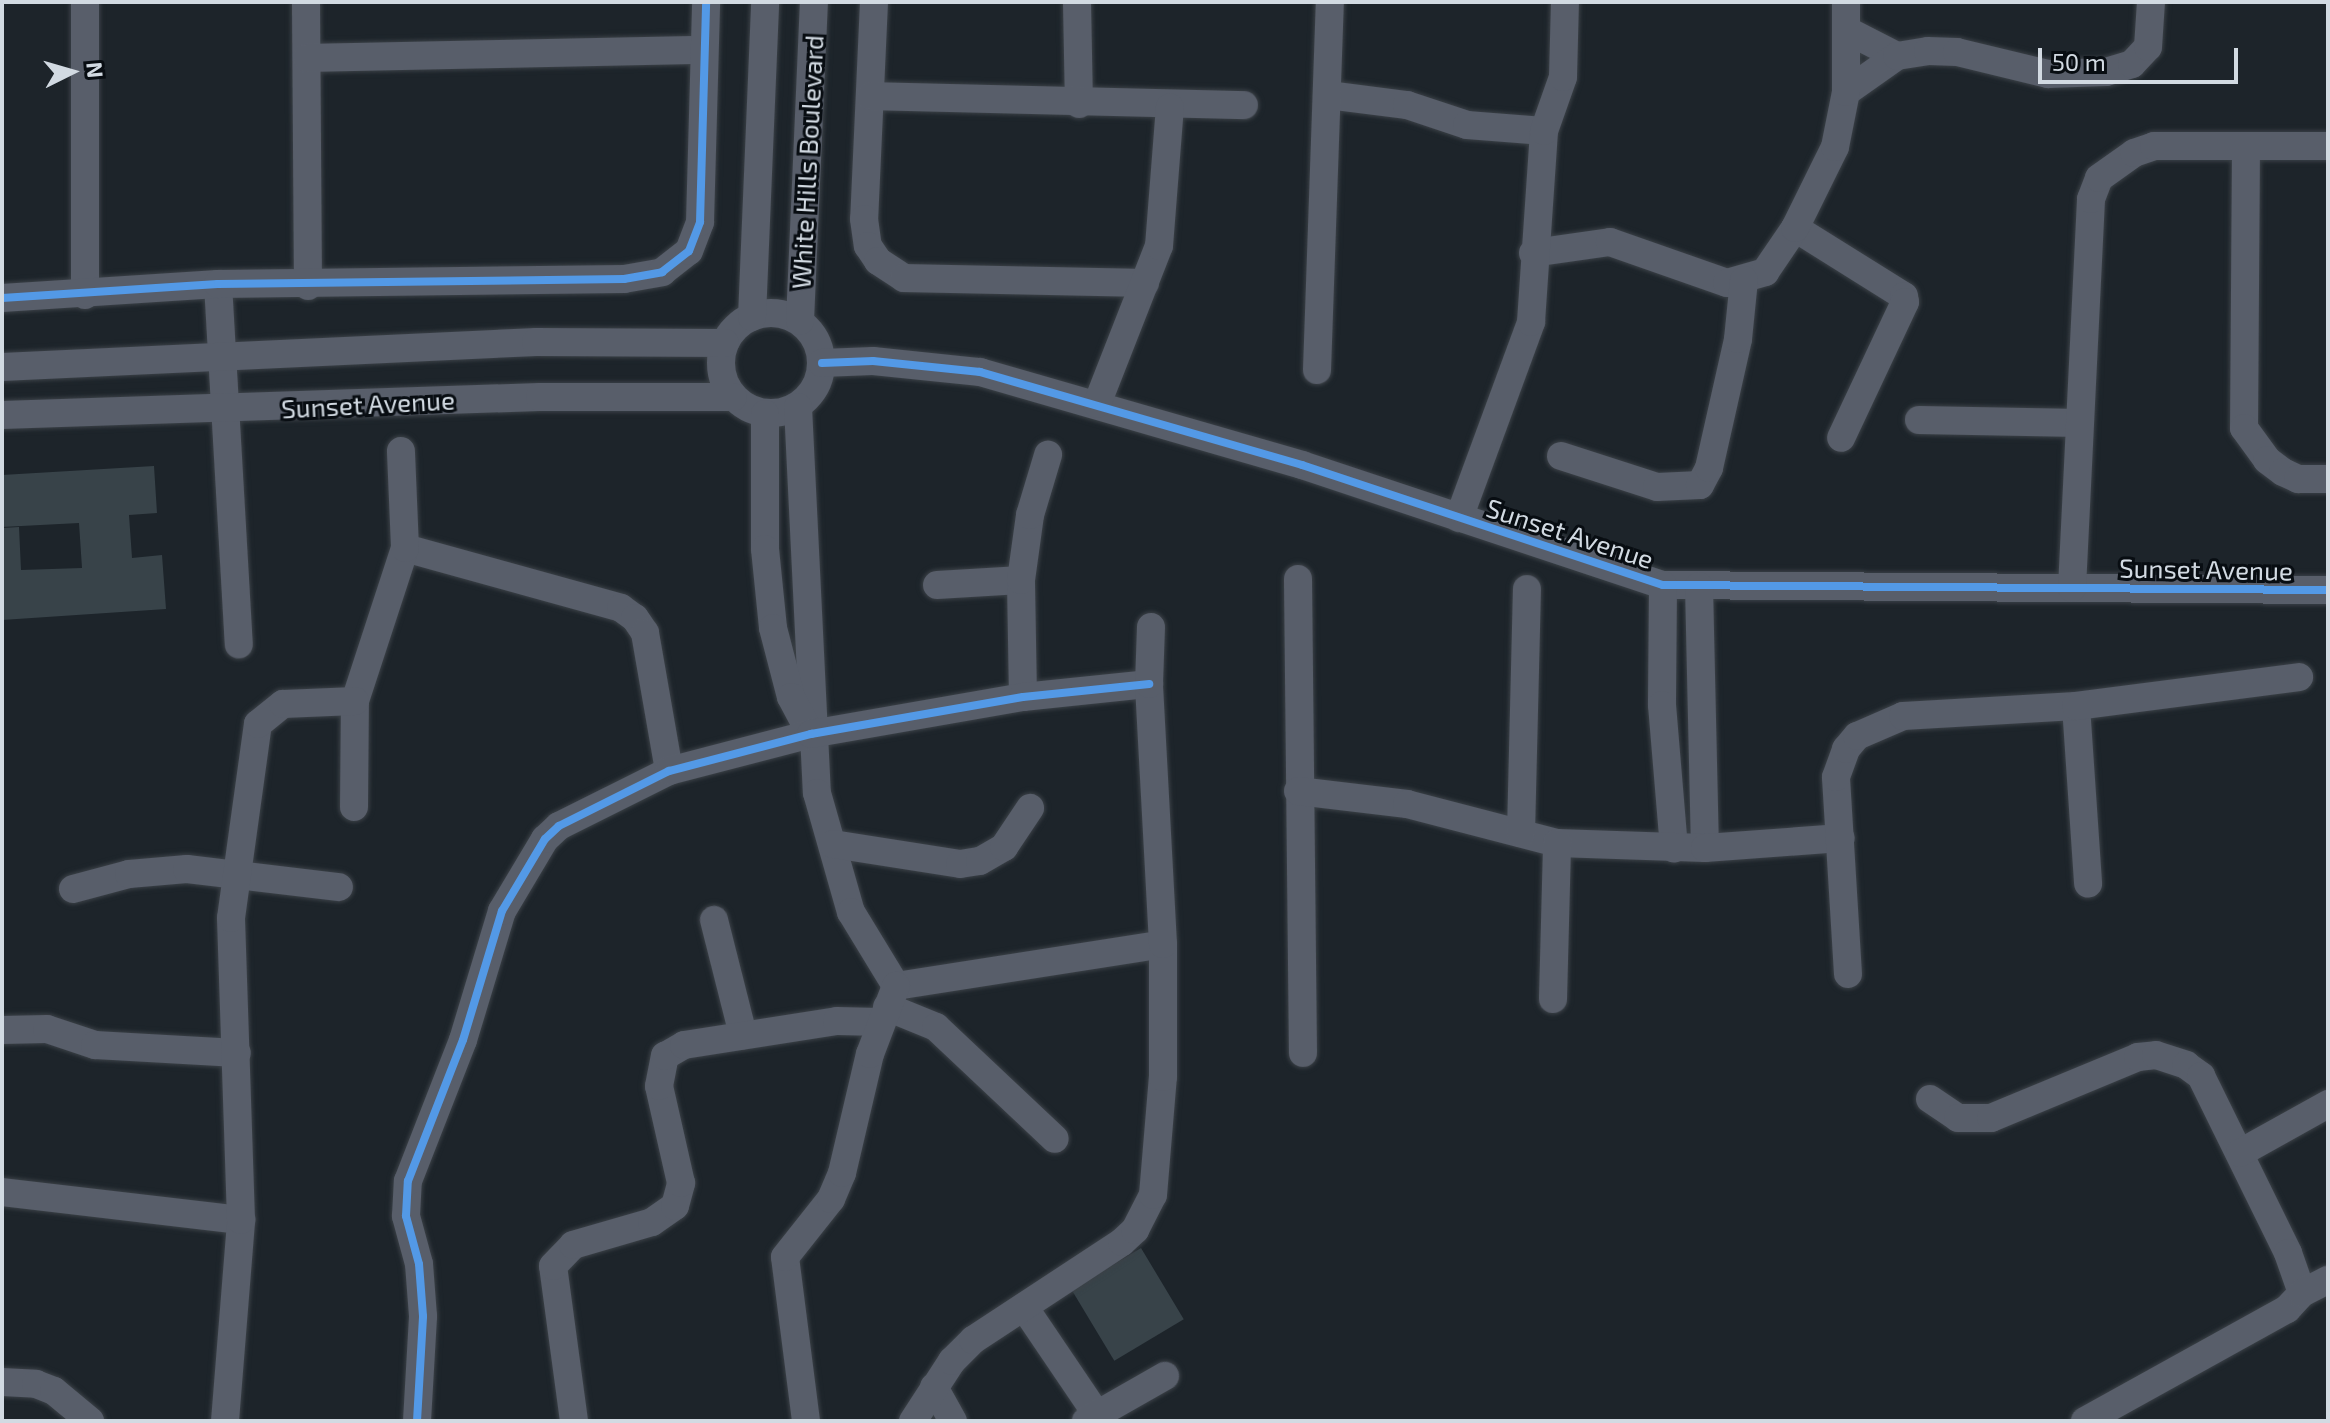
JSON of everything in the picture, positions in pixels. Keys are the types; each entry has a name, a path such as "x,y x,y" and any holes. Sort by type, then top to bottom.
{"street":[{"path":"81,2 85,295"},
{"path":"306,2 308,286"},
{"path":"2,298 218,284 308,286 624,279 662,272 689,251 700,222 706,2"},
{"name":"White Hills Boulevard","path":"752,317 765,2"},
{"name":"White Hills Boulevard","path":"800,321 814,2"},
{"path":"874,2 864,219 868,246 893,274 1021,283 1145,283"},
{"path":"1077,2 1079,104"},
{"path":"1317,370 1330,2"},
{"path":"1459,518 1527,339 1544,131 1563,77 1565,2"},
{"path":"1533,253 1610,242 1727,283 1744,280 1774,264 1831,156 1846,92 1846,2"},
{"path":"1846,30 1897,56 1957,52 2048,74 2106,72 2140,59 2148,47 2151,2"},
{"path":"307,58 704,50"},
{"path":"1846,92 1897,56"},
{"path":"1328,95 1407,105 1467,125 1544,131"},
{"path":"871,96 1170,107 1244,105"},
{"path":"1097,404 1159,246 1170,107"},
{"path":"2072,588 2091,199 2099,178 2134,153 2154,146 2328,146"},
{"path":"2246,146 2244,428 2267,460 2283,472 2298,479 2328,479"},
{"path":"1795,228 1900,289 1905,302 1841,438"},
{"path":"1561,456 1657,487 1700,485 1709,468 1738,339 1744,280"},
{"path":"218,284 239,644"},
{"path":"777,313 800,321 816,339 822,363 815,388 798,407 765,414 733,397 721,372 725,343 752,317 777,313"},
{"name":"Sunset Avenue","path":"2,367 536,342 725,343"},
{"name":"Sunset Avenue","path":"822,363 933,365 1097,404 1663,585 2328,590"},
{"name":"Sunset Avenue","path":"2,415 122,408 227,410 540,397 733,397"},
{"path":"798,407 811,734 817,793 851,912 888,1005 842,1173 831,1199 785,1257 806,1421"},
{"path":"765,414 765,549 773,628 791,697 811,734"},
{"path":"1919,420 2080,423"},
{"path":"354,807 355,701 405,548 401,451"},
{"path":"1023,697 1021,580 1030,515 1048,455"},
{"path":"405,548 621,608 635,618 645,633 669,771"},
{"path":"1298,579 1303,1053"},
{"path":"937,585 1021,580"},
{"path":"1663,585 1662,705 1674,848"},
{"path":"1699,586 1705,848"},
{"path":"1521,833 1527,589"},
{"path":"913,1421 934,1387 973,1340 1122,1242 1135,1230 1153,1195 1163,1077 1163,944 1149,684 1151,627"},
{"path":"1848,974 1836,777 1846,749 1873,727 1903,716 2076,706 2299,677"},
{"path":"417,1421 423,1316 406,1195 463,1040 502,911 528,861 559,826 669,771 811,734 1023,697 1149,684"},
{"path":"225,1421 241,1220 231,918 234,875 258,724 283,704 355,701"},
{"path":"2076,706 2088,884"},
{"path":"1298,791 1407,804 1557,843 1705,848 1841,838"},
{"path":"833,844 960,864 980,861 1004,847 1030,808"},
{"path":"1553,999 1557,843"},
{"path":"73,889 129,874 187,869 339,887"},
{"path":"714,920 743,1035"},
{"path":"574,1421 553,1266 573,1245 652,1222 675,1206 681,1183 659,1086 661,1063 684,1045 837,1021 888,1005 1163,944"},
{"path":"888,1005 936,1027 1055,1139"},
{"path":"2,1030 47,1029 95,1045 237,1053"},
{"path":"1930,1099 1958,1118 1991,1118 2138,1057 2156,1055 2201,1076 2240,1153 2302,1293"},
{"path":"2240,1153 2328,1104"},
{"path":"2,1192 241,1220"},
{"path":"2085,1421 2277,1318 2302,1293 2328,1280"},
{"path":"1024,1307 1092,1418 1165,1376"},
{"path":"2,1382 36,1384 54,1391 90,1421"},
{"path":"934,1387 953,1421"}],"building":[{"path":"154,466 157,513 129,515 132,558 162,555 166,609 2,620 2,528 19,527 21,570 82,568 79,523 2,527 2,475"},
{"path":"1141,1248 1184,1319 1114,1361 1072,1290"}],"cycle path":[{"path":"2,298 218,284 624,279 662,272 689,251 700,222 706,2"},
{"path":"822,363 873,361 980,372 1302,465 1663,585 2328,590"},
{"path":"417,1421 423,1316 419,1264 406,1216 408,1181 463,1040 502,911 545,839 559,826 669,771 811,734 1023,697 1149,684"}]}
